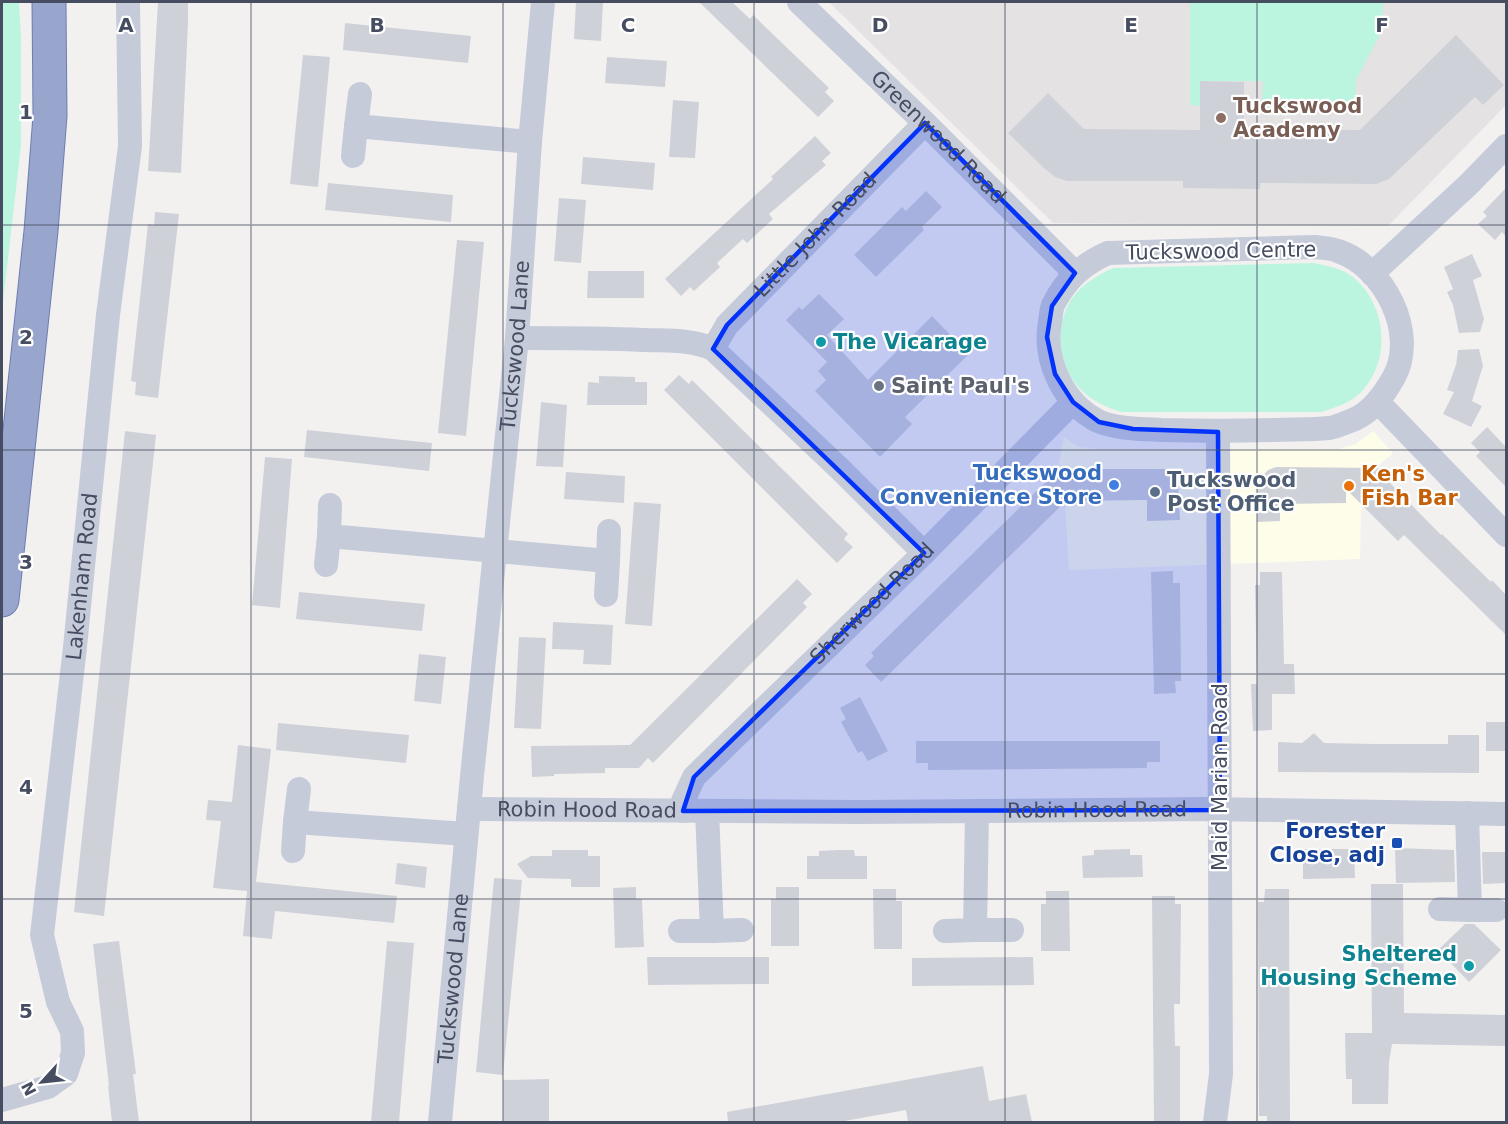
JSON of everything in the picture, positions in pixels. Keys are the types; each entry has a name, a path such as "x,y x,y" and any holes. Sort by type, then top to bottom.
{"highway":[{"path":"2,600 42,231 50,116 49,2"}],"street":[{"name":"Lakenham Road","path":"2,1100 48,1087 66,1074 73,1053 72,1031 58,1002 42,935 75,647 108,315 130,146 128,2"},
{"name":"Tuckswood Lane","path":"440,1122 466,834 517,338 530,142 543,2"},
{"name":"Greenwood Road","path":"799,2 925,123 1075,273"},
{"path":"353,156 360,94"},
{"name":"Little John Road","path":"713,350 727,326 925,123"},
{"path":"356,126 530,142"},
{"path":"1372,274 1468,185 1506,146"},
{"name":"Tuckswood Centre","path":"1315,248 1338,251 1355,260 1372,274 1392,302 1403,332 1403,353 1395,375 1378,402 1357,418 1330,428 1218,432 1133,429 1099,422 1073,402 1055,374 1047,337 1052,306 1075,273 1088,262 1108,253 1315,248"},
{"path":"517,338 681,341 701,344 713,350 841,470 924,554"},
{"name":"Sherwood Road","path":"695,811 683,801 694,777 924,554 1073,402"},
{"path":"1378,402 1506,535"},
{"name":"Maid Marian Road","path":"1215,1122 1221,1074 1218,432"},
{"path":"326,565 330,505"},
{"path":"606,595 609,531"},
{"path":"328,536 494,549 608,561"},
{"path":"293,851 299,789"},
{"name":"Robin Hood Road","path":"469,809 1220,810 1506,814"},
{"name":"Robin Hood Road","path":"695,811 712,931"},
{"name":"Robin Hood Road","path":"975,930 977,811"},
{"path":"1467,813 1470,910"},
{"path":"295,822 466,834"},
{"path":"1440,909 1496,910"},
{"path":"680,931 742,930"},
{"path":"945,931 1012,930"}],"highlighted area":[{"path":"925,123 1075,273 1052,306 1047,337 1055,374 1073,402 1099,422 1133,429 1218,432 1220,810 683,811 694,777 924,553 713,349 727,325"}],"shaded area":[{"name":"Tuckswood Academy","path":"829,2 1506,2 1506,105 1388,226 1053,223"},
{"path":"1373,431 1393,453 1375,468 1361,504 1360,559 1069,570 1065,501 1057,472 1064,437 1079,447 1097,449 1339,449 1356,444"}],"green space":[{"path":"2,2 19,2 21,145 2,311"},
{"path":"1190,2 1383,2 1382,31 1356,80 1355,107 1262,103 1263,81 1200,81 1200,106 1190,105"},
{"path":"1314,263 1344,271 1364,288 1373,301 1381,331 1381,347 1372,377 1359,394 1338,406 1322,412 1121,412 1099,403 1080,389 1066,367 1061,340 1064,314 1078,291 1099,275 1113,268"}],"building":[{"path":"158,2 188,2 181,173 148,171"},
{"path":"576,2 603,2 601,41 574,39"},
{"path":"699,2 732,2 750,19 753,15 829,88 825,92 834,101 818,117"},
{"path":"345,23 471,36 468,63 343,50"},
{"path":"1456,35 1504,85 1483,105 1475,97 1389,179 1376,184 1260,183 1260,189 1183,188 1183,181 1067,181 1055,177 1008,133 1048,93 1084,129 1200,130 1200,81 1244,82 1244,129 1360,130"},
{"path":"303,55 330,57 318,187 290,184"},
{"path":"607,57 667,61 665,87 605,83"},
{"path":"673,100 699,102 695,158 669,157"},
{"path":"815,136 831,153 822,161 826,165 769,214 773,219 747,243 743,239 717,263 720,267 694,291 690,287 681,296 665,279 773,179 771,177"},
{"path":"583,157 655,163 653,190 581,184"},
{"path":"328,183 453,195 451,222 325,210"},
{"path":"1506,188 1506,237 1502,232 1495,240 1478,224 1487,216 1483,212"},
{"path":"926,191 942,207 922,227 924,230 876,277 854,255 902,207 906,211"},
{"path":"559,198 586,200 581,263 554,261"},
{"path":"155,212 179,214 158,398 135,395 136,382 131,381 148,224 154,225"},
{"path":"457,240 484,242 466,436 438,433"},
{"path":"1472,254 1482,276 1473,280 1484,319 1480,332 1459,333 1453,305 1447,292 1453,289 1444,267"},
{"path":"588,271 644,271 644,298 587,298"},
{"name":"Saint Paul's","path":"819,294 844,319 827,335 868,380 932,316 969,354 905,417 912,424 880,457 815,391 826,380 818,371 827,362 786,320 799,307 802,310"},
{"path":"1479,349 1483,366 1472,401 1482,406 1471,427 1443,414 1454,392 1447,390 1456,365 1458,350"},
{"path":"679,375 689,384 692,380 848,534 844,539 853,547 837,563 664,390"},
{"path":"599,376 635,377 635,382 647,382 647,405 587,405 588,382 599,383"},
{"path":"541,402 567,405 563,467 536,466"},
{"path":"1487,427 1506,447 1506,487 1476,456 1480,452 1471,443"},
{"path":"307,430 432,443 429,471 304,457"},
{"path":"125,431 156,435 104,916 74,912"},
{"path":"265,457 292,459 280,608 252,605"},
{"path":"1276,467 1380,468 1380,474 1506,595 1506,635 1404,535 1398,541 1346,489 1346,503 1280,504 1280,521 1257,522 1257,482 1268,470"},
{"path":"1095,469 1165,469 1178,484 1180,520 1147,521 1147,500 1066,501 881,682 865,665 874,656 871,653 1056,472"},
{"path":"566,472 625,476 624,503 564,499"},
{"path":"634,502 661,504 652,626 625,624"},
{"path":"1173,571 1173,583 1180,583 1181,681 1175,681 1176,693 1154,694 1151,572"},
{"path":"1260,572 1282,572 1284,664 1294,664 1295,694 1272,694 1272,730 1253,731 1251,684 1257,684 1255,585 1260,585"},
{"path":"797,579 812,594 803,603 807,607 653,763 648,758 639,768 605,768 605,773 532,777 531,746 630,745"},
{"path":"299,592 425,604 422,631 296,619"},
{"path":"553,622 613,625 611,665 583,664 584,650 552,649"},
{"path":"519,637 546,638 541,729 514,728"},
{"path":"419,654 446,657 441,704 414,701"},
{"path":"860,697 888,751 868,761 862,751 858,753 841,722 846,719 840,708"},
{"path":"1486,722 1506,722 1506,751 1486,751"},
{"path":"278,723 409,735 406,763 276,750"},
{"path":"1314,733 1324,743 1376,744 1448,744 1448,735 1479,735 1479,773 1278,772 1278,742 1302,743"},
{"path":"916,741 1160,741 1160,762 1147,762 1147,768 928,770 928,763 916,763"},
{"path":"238,745 271,749 256,882 397,896 394,923 275,911 272,939 243,936 247,891 213,888 221,821 206,820 208,800 232,802"},
{"path":"1395,848 1454,850 1455,882 1396,883"},
{"path":"1130,849 1130,855 1142,855 1143,877 1083,878 1082,856 1094,855 1094,850"},
{"path":"1303,849 1354,849 1355,878 1303,879"},
{"path":"552,850 588,850 588,856 600,856 600,887 571,887 571,879 528,878 517,864 531,856 552,856"},
{"path":"854,850 855,856 867,856 867,879 807,879 807,856 819,856 819,851"},
{"path":"1482,852 1506,852 1506,883 1483,884"},
{"path":"397,863 427,867 425,888 395,884"},
{"path":"494,878 522,880 503,1075 476,1072"},
{"path":"1371,884 1403,884 1404,1013 1506,1015 1506,1046 1392,1044 1388,1104 1352,1104 1352,1079 1346,1079 1345,1033 1372,1033"},
{"path":"636,887 636,899 642,899 644,947 615,948 613,888"},
{"path":"776,887 799,887 799,946 771,946 771,899 776,899"},
{"path":"873,889 896,889 896,901 902,901 902,949 874,949"},
{"path":"1265,889 1289,889 1290,1122 1267,1122 1267,1116 1259,1116 1258,902 1264,902"},
{"path":"1046,891 1069,891 1070,951 1041,951 1041,904 1046,904"},
{"path":"1152,896 1175,896 1175,904 1181,904 1180,1004 1174,1004 1175,1046 1180,1046 1180,1122 1154,1122"},
{"name":"Sheltered Housing Scheme","path":"1465,924 1474,924 1501,950 1469,982 1438,950"},
{"path":"119,941 136,1074 133,1074 139,1122 112,1122 108,1086 93,944"},
{"path":"387,941 414,943 399,1122 371,1122"},
{"path":"647,957 769,957 769,984 648,985"},
{"path":"1033,957 1034,985 912,986 912,958"},
{"path":"983,1066 989,1101 1026,1094 1032,1122 908,1122 906,1110 839,1122 728,1122 727,1112"},
{"path":"549,1079 549,1122 503,1122 503,1080"}],"place":[{"name":"Tuckswood Academy","path":"1221,118"},
{"name":"The Vicarage","path":"821,342"},
{"name":"Saint Paul's","path":"879,386"},
{"name":"Tuckswood Convenience Store","path":"1114,485"},
{"name":"Ken's Fish Bar","path":"1349,486"},
{"name":"Tuckswood Post Office","path":"1155,492"},
{"name":"Forester Close, adj","path":"1397,843"},
{"name":"Sheltered Housing Scheme","path":"1469,966"}]}
